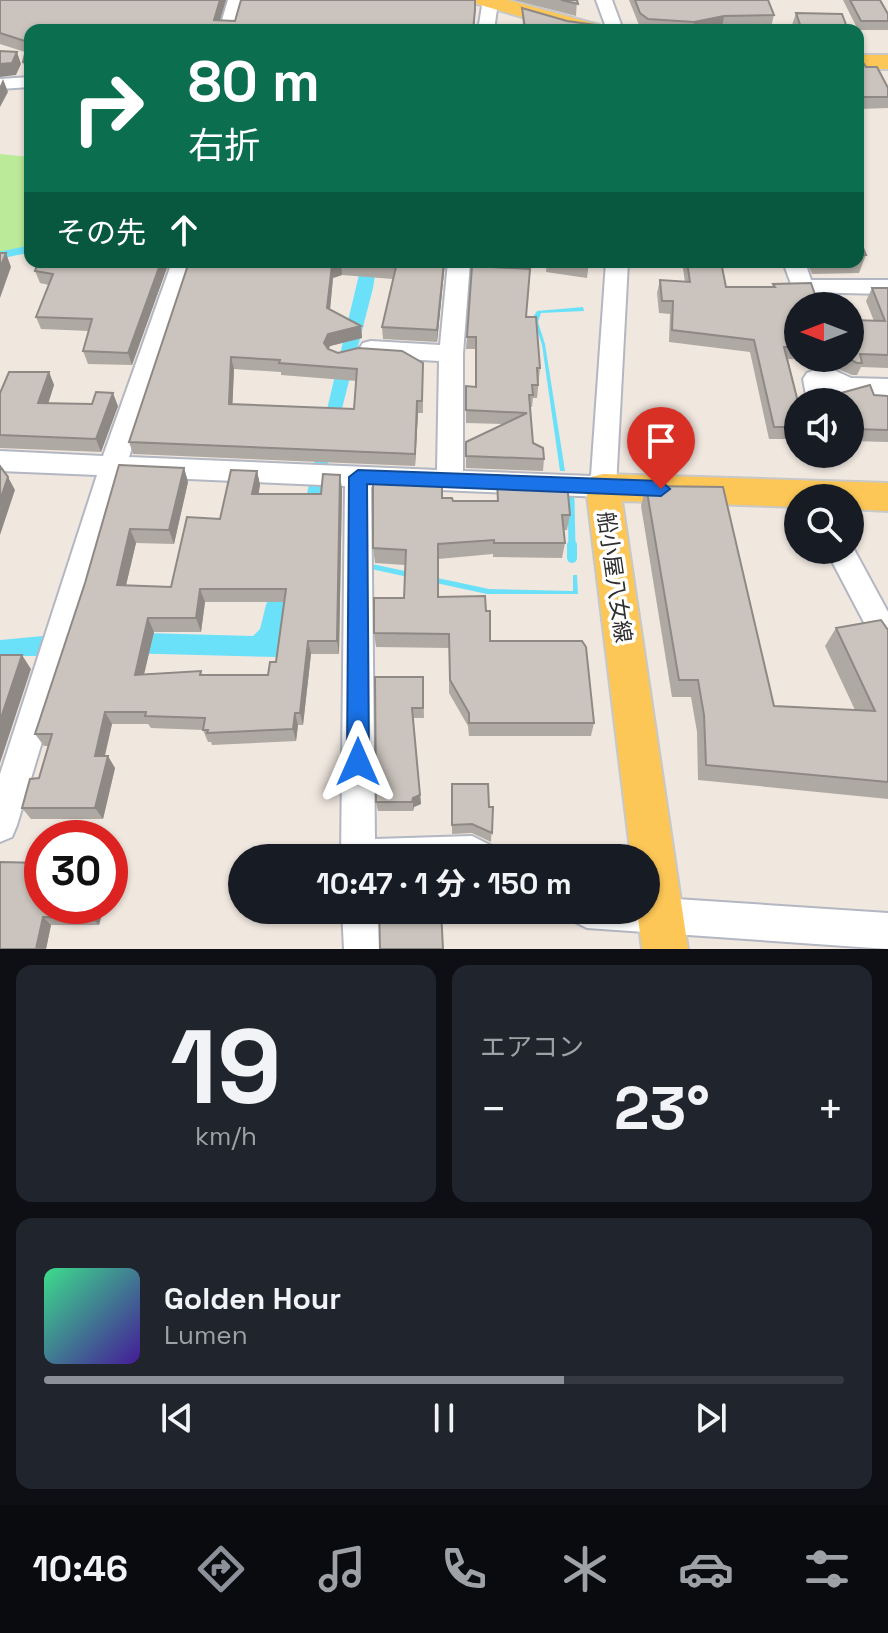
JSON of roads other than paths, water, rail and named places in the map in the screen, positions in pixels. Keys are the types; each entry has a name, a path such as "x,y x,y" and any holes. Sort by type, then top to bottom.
{"main road":[{"path":"487,1 569,24"},
{"path":"864,62 888,62"},
{"name":"船小屋八女線","path":"663,931 603,487 784,495"},
{"name":"船小屋八女線","path":"864,497 888,497"}],"street":[{"path":"229,24 236,0"},
{"path":"604,0 613,24"},
{"path":"486,24 487,1"},
{"path":"0,84 24,82"},
{"path":"0,825 113,465 181,268"},
{"path":"450,479 451,354 458,268"},
{"path":"0,461 603,487 617,268"},
{"path":"796,268 802,287 819,292"},
{"path":"857,292 888,287"},
{"path":"350,352 359,349 451,354"},
{"path":"843,386 888,388"},
{"path":"358,477 358,844"},
{"path":"847,564 888,640"},
{"path":"361,924 362,949"},
{"path":"638,924 663,931 888,931"}],"water":[{"path":"361,268 376,268 278,657 121,653 145,633 253,636 260,629 266,605 304,506"},
{"path":"583,307 584,311 541,313 538,322 545,344 565,471 560,471 542,345 533,317 537,311"},
{"path":"372,564 489,589 573,591 573,575 577,575 578,594 487,594 371,569"},
{"path":"43,636 37,656 0,656 0,640"}],"waterway":[{"path":"0,255 24,250"},
{"path":"571,499 572,547"},
{"path":"572,547 572,558"}]}
